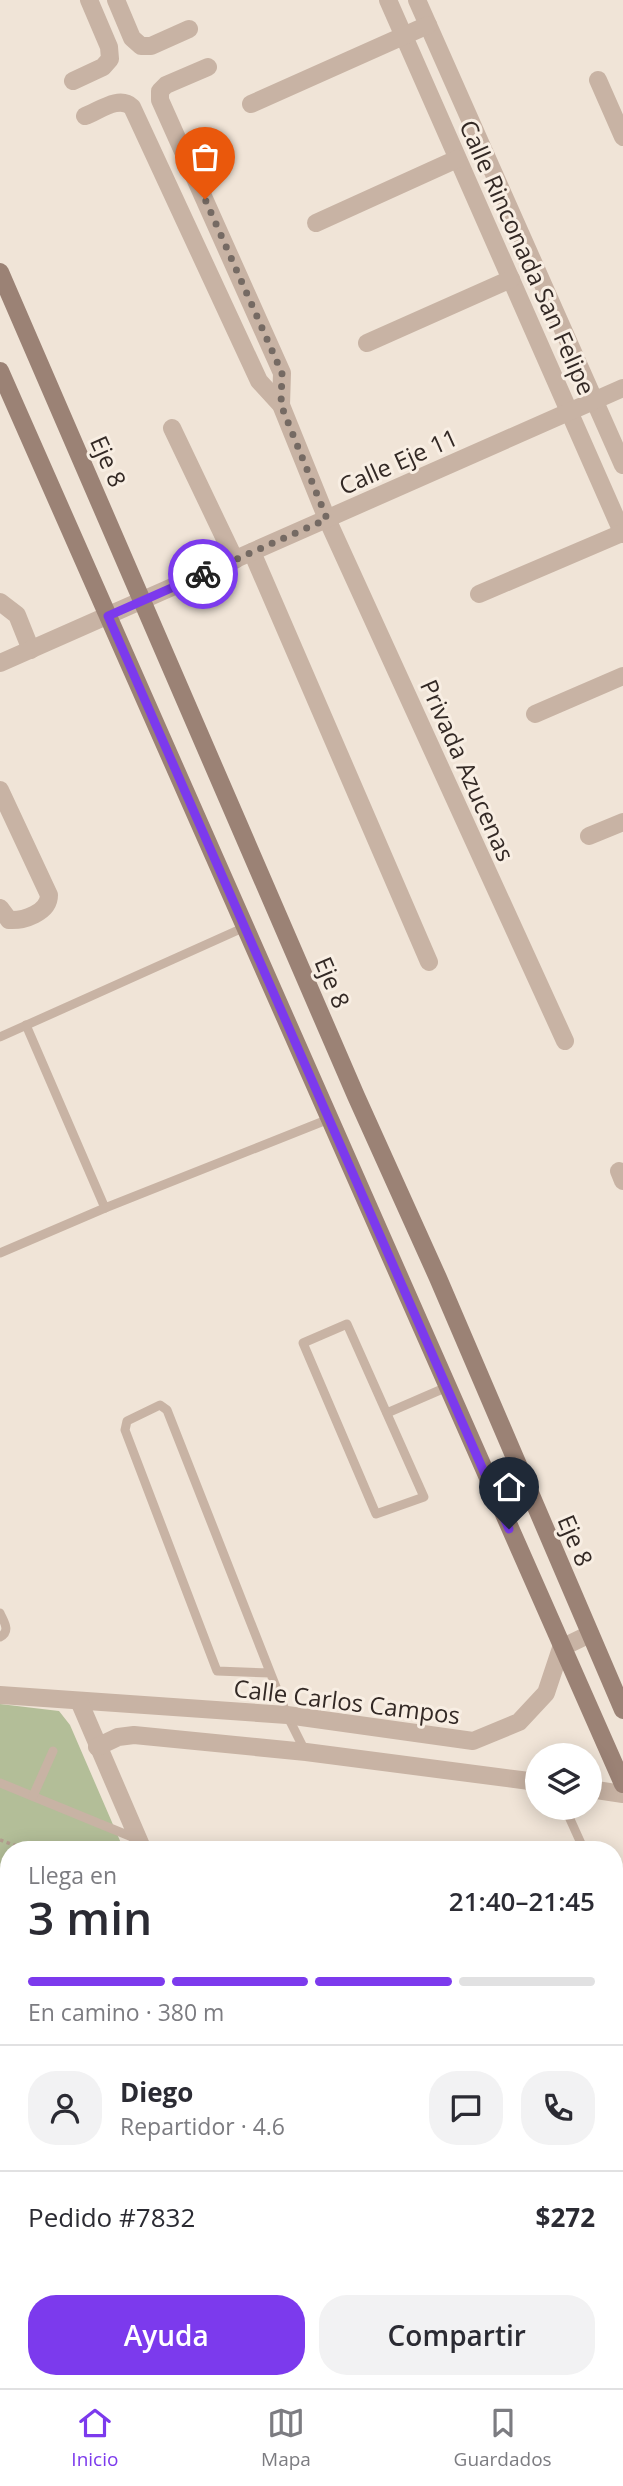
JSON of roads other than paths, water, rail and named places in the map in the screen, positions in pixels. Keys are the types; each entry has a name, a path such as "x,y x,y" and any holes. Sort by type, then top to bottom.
{"main road":[{"name":"Eje 8","path":"0,272 623,1710"},
{"path":"0,371 623,1784"}],"street":[{"path":"73,81 103,67 110,59 109,47 89,0"},
{"path":"116,0 132,38 141,46 151,46 189,29"},
{"name":"Calle Rinconada San Felipe","path":"388,0 623,533"},
{"name":"Calle Rinconada San Felipe","path":"417,0 623,465"},
{"path":"251,104 428,25"},
{"path":"208,67 166,85 160,91 160,100 282,373 281,405"},
{"path":"598,80 623,137"},
{"path":"85,117 119,102 127,102 132,107 259,381 281,405"},
{"path":"316,223 457,159"},
{"path":"367,343 511,279"},
{"name":"Calle Eje 11","path":"0,663 623,388"},
{"name":"Privada Azucenas","path":"281,405 327,519 565,1041"},
{"path":"172,428 244,556 429,962"},
{"path":"479,594 623,533"},
{"path":"0,602 17,615 32,650"},
{"path":"535,714 623,676"},
{"path":"0,790 49,902 44,909 18,920 9,920 0,908"},
{"path":"589,836 623,822"},
{"path":"561,1648 590,1634"},
{"name":"Calle Carlos Campos","path":"0,1695 287,1715 472,1741 519,1722 546,1693 561,1648"},
{"path":"79,1701 139,1841"},
{"path":"97,1747 118,1737 134,1735 306,1752 525,1780"},
{"path":"602,1791 623,1794"}],"lane":[{"path":"0,1037 245,927"},
{"path":"26,1025 105,1208"},
{"path":"0,1252 329,1119"},
{"path":"347,1324 387,1413 424,1497 376,1514 303,1343 347,1324"},
{"path":"387,1413 447,1387"},
{"path":"271,1673 217,1671 125,1430 128,1421 160,1405 167,1410 271,1673 287,1715 306,1752"},
{"path":"0,1613 6,1629 5,1634 0,1637"},
{"path":"33,1796 52,1751"},
{"path":"0,1783 132,1841"},
{"path":"570,1820 580,1841"}]}
